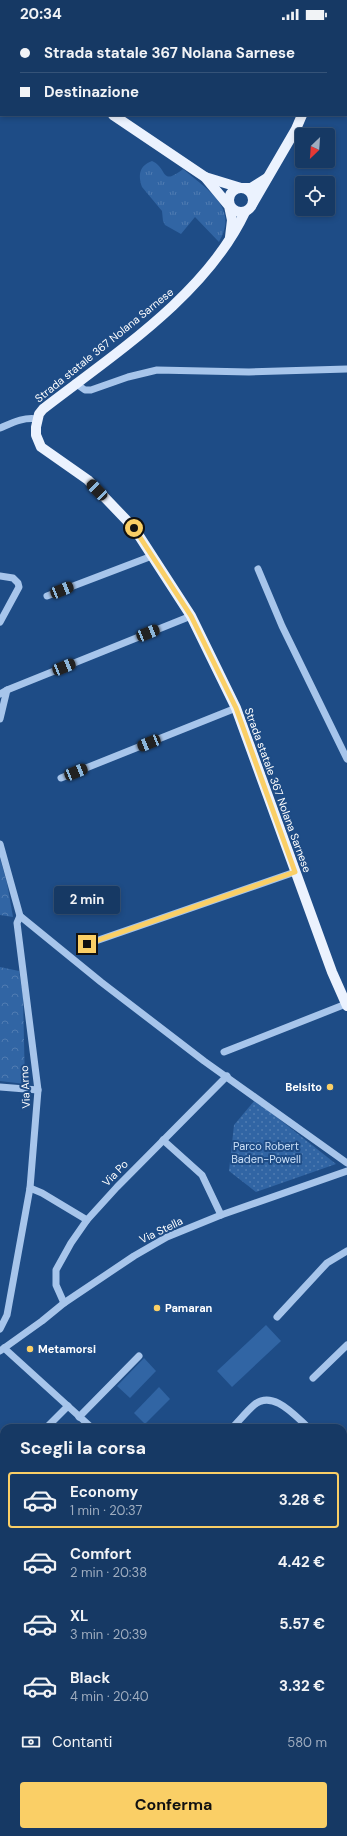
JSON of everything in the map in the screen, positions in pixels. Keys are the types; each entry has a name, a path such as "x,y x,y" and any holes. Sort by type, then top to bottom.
{"main road":[{"path":"114,116 205,177 234,211 245,212 250,209 269,177 296,129 302,116"},
{"path":"205,177 241,188 250,193 253,203"},
{"path":"230,239 232,220 228,198 231,192 241,188 251,188 269,177"},
{"name":"Strada statale 367 Nolana Sarnese","path":"245,212 235,232 199,280 177,302 43,409 37,419 36,435 41,447 88,480 134,528 191,616 236,708 332,972 347,1005"}],"street":[{"path":"76,384 79,388 91,390 128,377 157,370 249,372 347,370"},
{"path":"0,428 25,419 37,419"},
{"path":"48,596 152,556"},
{"path":"258,569 282,626 347,759"},
{"path":"0,576 13,578 18,583 19,587 0,622"},
{"path":"0,694 191,616"},
{"path":"0,719 7,690"},
{"path":"61,778 236,708"},
{"name":"Via Arno","path":"0,844 20,916 17,922 38,1090 30,1188 10,1304 7,1315 0,1329"},
{"path":"87,944 295,872"},
{"path":"20,916 100,982 204,1061 347,1163"},
{"path":"224,1052 347,1005"},
{"name":"Via Po","path":"64,1303 56,1285 56,1270 71,1243 87,1220 117,1187 227,1076"},
{"path":"0,1086 38,1090"},
{"path":"163,1140 202,1175 221,1215"},
{"name":"Via Stella","path":"2,1349 42,1321 64,1303 134,1256 167,1237 221,1215 347,1171"},
{"path":"30,1188 42,1193 87,1220"},
{"path":"277,1317 327,1263 347,1251"},
{"path":"313,1378 347,1345"},
{"path":"2,1349 87,1424"},
{"path":"79,1417 139,1356"},
{"path":"236,1424 257,1403 269,1401 276,1402 284,1407 304,1424"},
{"path":"50,1424 68,1406"}],"green space":[{"path":"152,161 157,164 167,176 176,174 183,169 218,200 223,209 225,219 224,230 219,242 195,217 181,234 165,225 162,211 142,187 141,183 140,175 142,168 144,165"},
{"path":"0,858 7,883 13,917 0,915"},
{"path":"0,967 19,971 23,997 25,1084 0,1081"},
{"name":"Parco Robert Baden-Powell","path":"255,1100 336,1164 256,1192 229,1171 234,1125"},
{"path":"266,1325 281,1341 232,1387 217,1371"},
{"path":"144,1358 156,1371 130,1398 117,1386"},
{"path":"159,1387 170,1399 145,1424 134,1413"}],"place":[{"name":"Belsito","path":"330,1087"},
{"name":"Pamaran","path":"157,1308"},
{"name":"Metamorsi","path":"30,1349"}],"route":[{"path":"87,944 295,872 236,708 191,616 134,528"}]}
